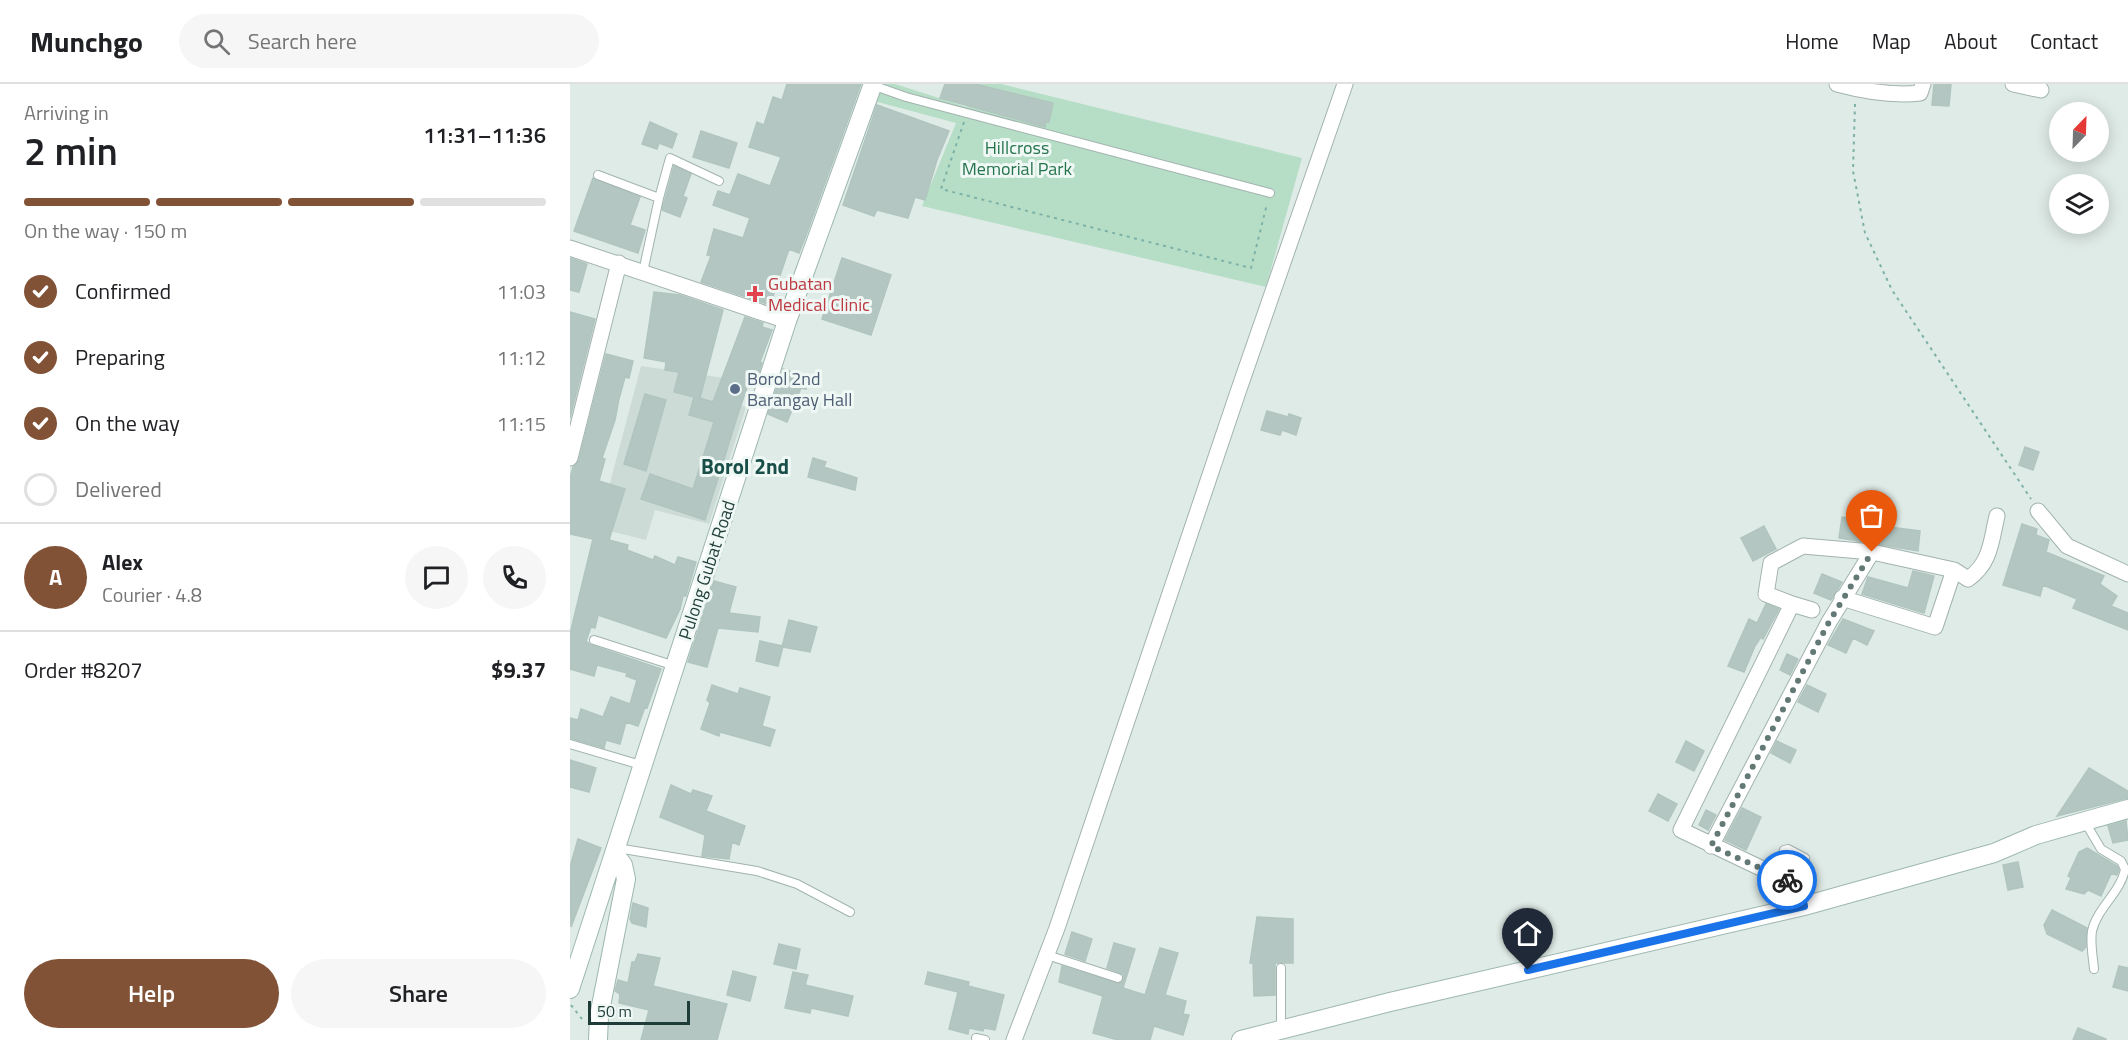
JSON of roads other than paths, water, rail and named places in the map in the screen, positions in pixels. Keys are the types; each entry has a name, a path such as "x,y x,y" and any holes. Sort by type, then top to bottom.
{"street":[{"path":"1014,1040 1047,955 1345,84"},
{"path":"1838,84 1909,94 1920,93 1923,84"},
{"path":"2013,84 2042,90"},
{"name":"Pulong Gubat Road","path":"570,989 787,321 873,85"},
{"path":"570,248 787,321"},
{"path":"570,458 619,263"},
{"path":"2038,511 2067,546 2128,574"},
{"path":"1812,610 1766,594 1771,563 1803,546 1872,552 1954,570 1968,579 1980,570 1985,562 1997,516"},
{"path":"1711,846 1842,598 1872,552"},
{"path":"1842,598 1935,627 1954,570"},
{"path":"1792,604 1681,830 1711,846 1777,874 1800,888 1804,906"},
{"path":"1241,1040 1390,1002 1804,906 1994,853 2036,835 2128,808"},
{"path":"598,1040 599,1016 626,879 623,865 615,850"}],"lane":[{"path":"873,85 906,98 1270,193"},
{"path":"644,272 659,198 670,158 719,181"},
{"path":"598,176 659,198"},
{"path":"594,640 676,666"},
{"path":"570,744 641,765"},
{"path":"2084,821 2101,849 2121,861 2125,868 2122,880 2096,920 2092,931 2094,969"},
{"path":"1777,874 1784,850 1788,849 1805,858"},
{"path":"615,850 778,876 850,912"},
{"path":"1047,955 1118,978"},
{"path":"1281,968 1281,1031"},
{"path":"976,1038 985,1040"}],"place":[{"name":"Gubatan Medical Clinic","path":"755,294"},
{"name":"Borol 2nd Barangay Hall","path":"735,389"}],"district":[{"name":"Borol 2nd","path":"745,467"}],"park label":[{"name":"Hillcross Memorial Park","path":"1017,158"}]}
